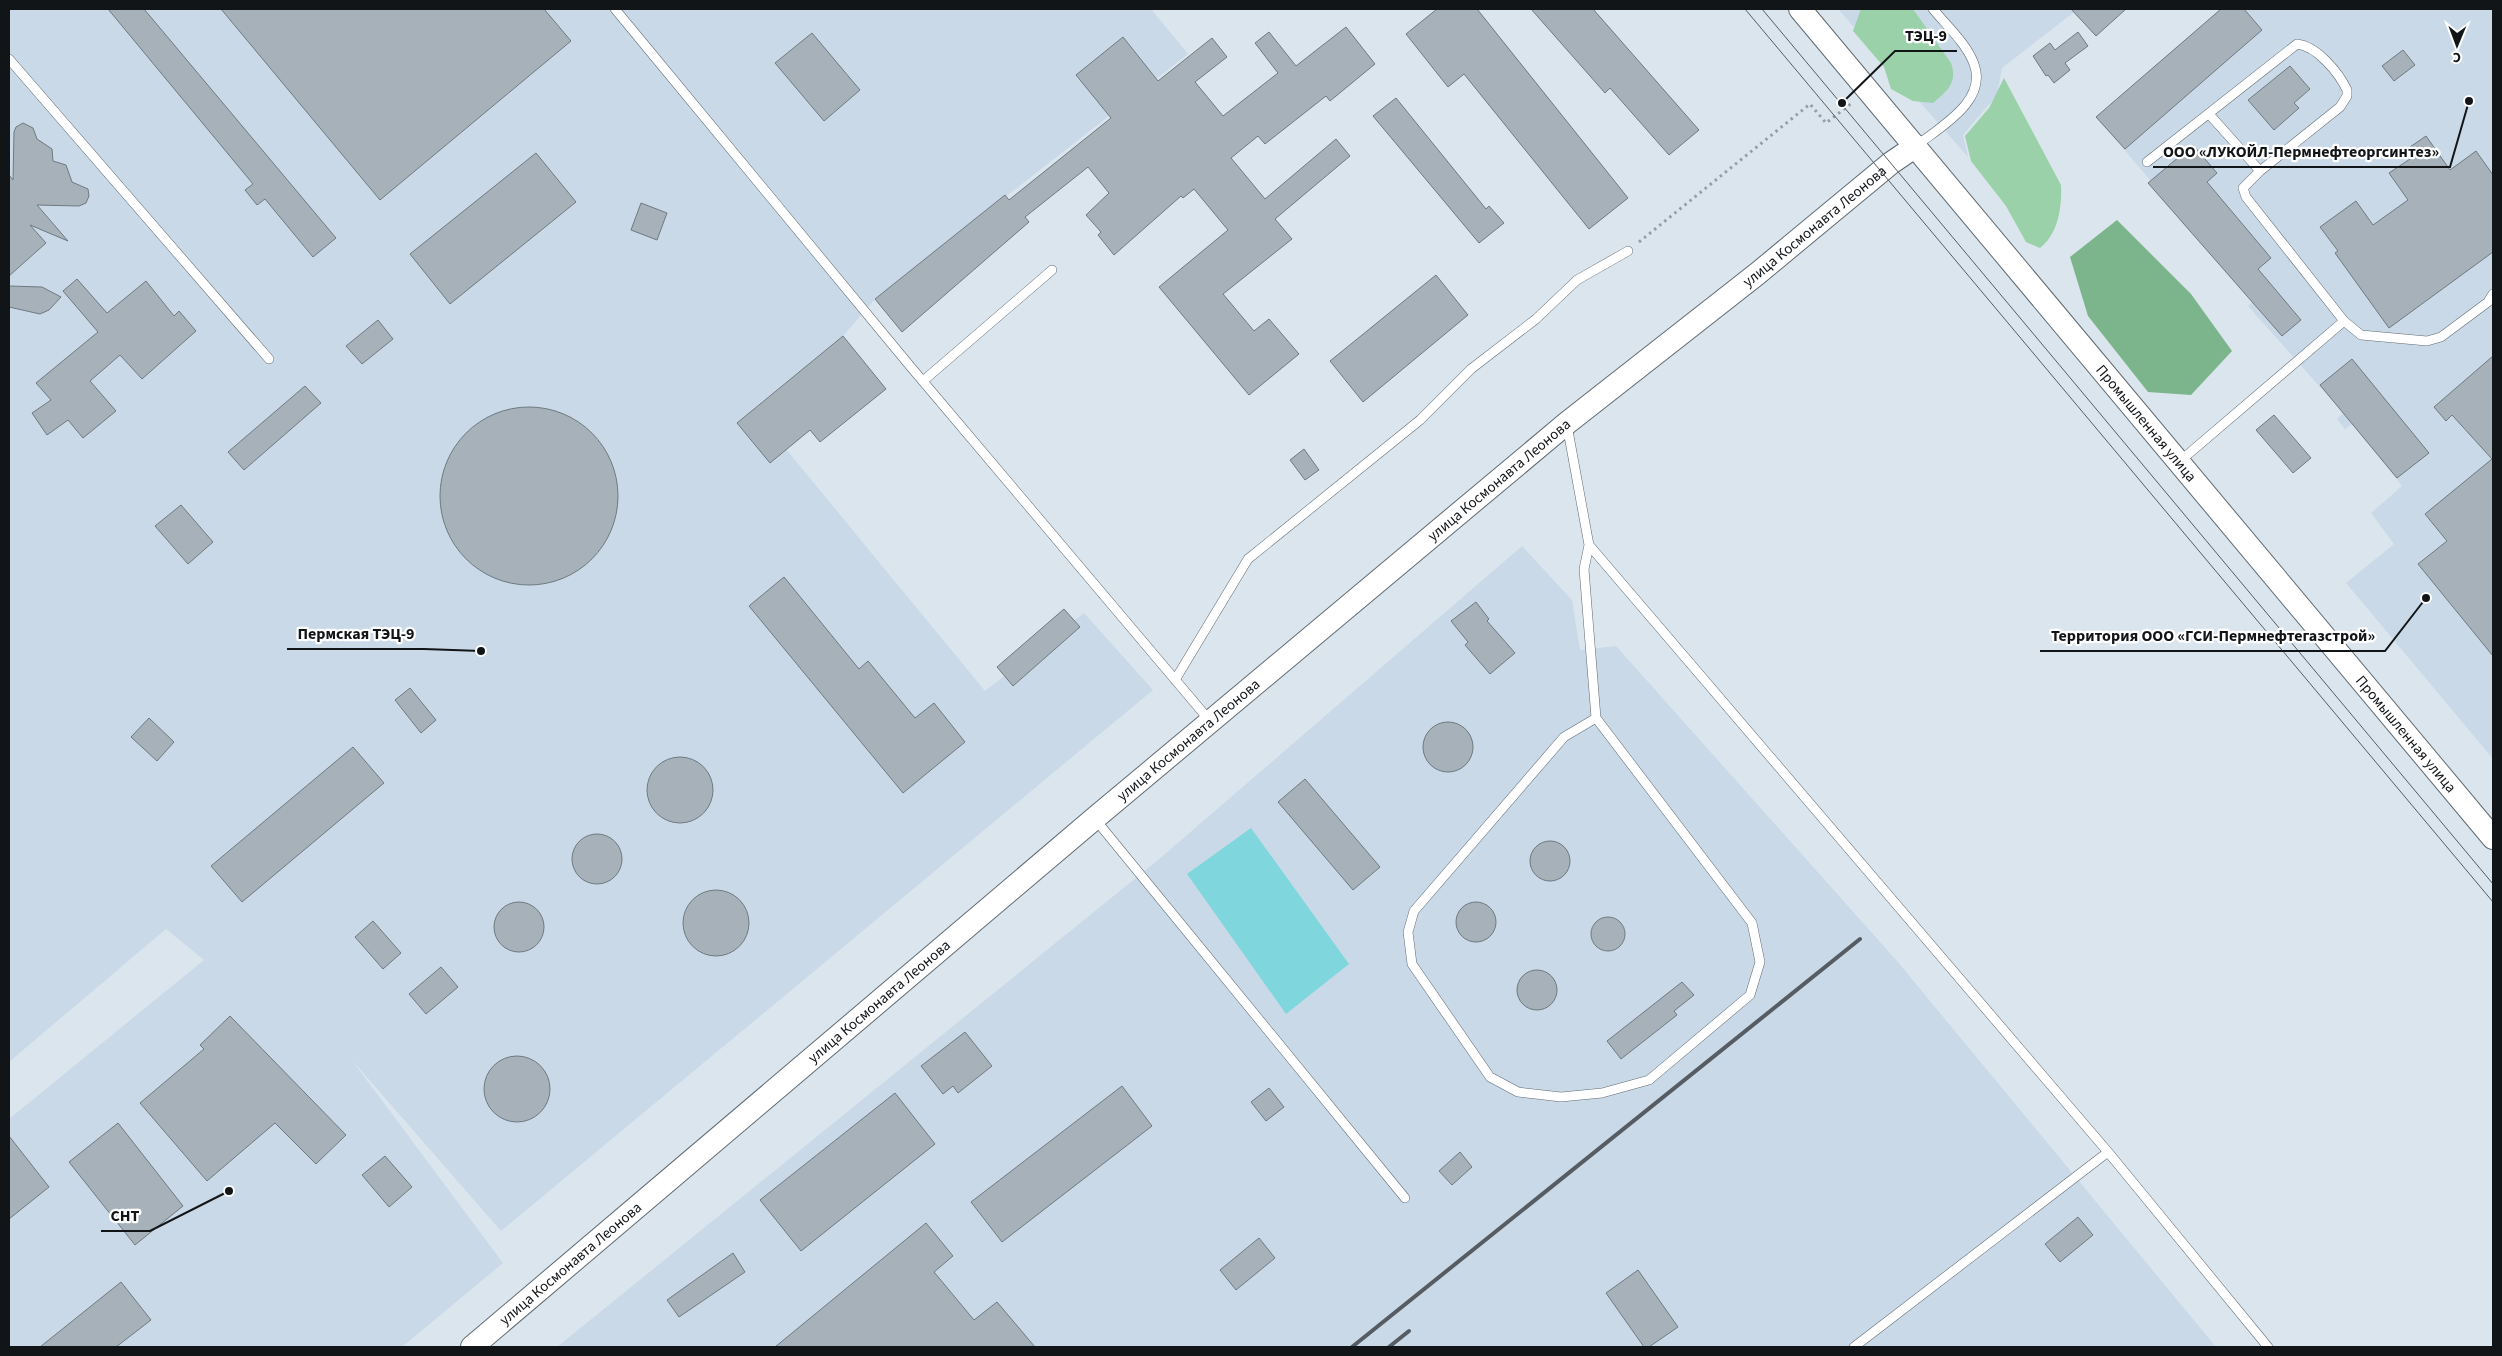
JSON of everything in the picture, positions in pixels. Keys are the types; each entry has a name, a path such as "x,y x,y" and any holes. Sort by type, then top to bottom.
{"street":[{"name":"Промышленная улица","path":"1800,9 2493,838"},
{"name":"улица Космонавта Леонова","path":"472,1347 1095,818 1567,423 1757,274 1890,163 1916,146"}],"lane":[{"path":"616,9 923,381 1210,722"},
{"path":"1916,146 1961,110 1973,93 1976,83 1974,64 1969,54 1934,9"},
{"path":"2147,162 2291,47 2304,45 2318,52 2345,85 2347,96 2345,102 2245,183 2243,192 2354,332 2368,337 2434,340 2488,302 2493,294"},
{"path":"9,60 269,359"},
{"path":"2209,114 2260,171"},
{"path":"1175,680 1248,559 1420,420 1471,369 1536,319 1577,280 1628,251"},
{"path":"923,381 1052,270"},
{"path":"2179,463 2344,321"},
{"path":"1567,423 1589,544 1584,569 1596,718 1752,922 1760,962 1750,995 1649,1080 1602,1093 1561,1097 1518,1092 1490,1077 1412,964 1408,932 1414,911 1564,737 1596,718"},
{"path":"1589,544 2108,1152 2268,1347"},
{"path":"1095,818 1405,1198"},
{"path":"1854,1347 2108,1152"}],"path":[{"path":"1628,251 1810,104 1826,123 1854,101"}],"shaded area":[{"path":"9,9 1151,9 1188,54 875,299 843,336 753,409 985,691 1084,613 1153,690 501,1231 351,1059 503,1263 402,1347 9,1347 9,1119 204,960 166,929 9,1062"},
{"path":"1838,9 2078,9 2002,68 1997,95 1963,135 1968,157"},
{"path":"2221,9 2493,9 2493,759 2346,583 2394,544 2371,513 2402,486 2352,424 2345,429 2337,419 2343,413 2248,306 2252,302 2148,183 2151,181 2096,117"},
{"path":"1522,546 1572,600 1580,650 1616,646 1897,961 2216,1347 557,1347 1158,860"}],"green space":[{"path":"1861,9 1913,9 1951,63 1953,70 1950,86 1933,103 1913,101 1891,89 1884,67 1853,31"},
{"path":"2004,78 2061,185 2061,203 2058,220 2051,235 2040,248 2026,242 2006,206 1971,161 1965,136 1989,108"},
{"path":"2117,220 2191,294 2232,351 2191,395 2148,392 2088,316 2070,257"}],"water":[{"path":"1251,828 1349,964 1286,1014 1187,874"}],"building":[{"path":"108,9 144,9 336,238 313,257 265,199 257,205 245,190 253,184"},
{"path":"221,9 544,9 571,41 380,200"},
{"path":"1437,9 1477,9 1628,198 1589,229 1464,74 1448,87 1406,34"},
{"path":"1531,9 1593,9 1699,130 1669,155 1610,88 1605,93"},
{"path":"2071,9 2126,9 2096,36"},
{"path":"2221,9 2244,9 2262,30 2125,149 2096,117"},
{"path":"1346,27 1375,64 1330,101 1326,96 1265,144 1258,136 1231,158 1265,199 1336,139 1350,156 1275,219 1292,239 1223,294 1254,331 1269,319 1299,354 1249,395 1159,287 1228,230 1194,189 1183,198 1181,196 1114,255 1098,235 1101,232 1086,215 1109,193 1088,167 1025,217 1029,222 902,332 875,299 1005,195 1009,200 1111,118 1076,75 1123,37 1158,81 1212,38 1227,57 1195,82 1223,116 1278,73 1255,43 1269,32 1296,66"},
{"path":"2078,32 2088,46 2065,63 2070,70 2054,83 2048,75 2046,76 2033,56 2050,43 2055,50"},
{"path":"812,33 860,90 824,121 775,63"},
{"path":"2403,50 2415,65 2394,81 2382,66"},
{"path":"2290,66 2310,89 2294,103 2299,108 2274,130 2248,100"},
{"path":"1396,98 1486,209 1489,206 1504,223 1479,243 1373,116"},
{"path":"23,123 33,128 37,139 52,149 53,161 66,165 72,182 88,189 89,196 86,203 79,206 37,205 68,241 30,225 46,243 9,276 9,175 13,180 14,132 16,127"},
{"path":"2426,136 2450,170 2476,151 2493,175 2493,252 2389,328 2335,253 2338,251 2320,227 2356,201 2373,225 2408,200 2389,173 2416,155 2410,147"},
{"path":"2193,145 2217,173 2207,182 2271,258 2258,269 2301,320 2282,336 2148,183"},
{"path":"536,153 576,202 450,304 410,254"},
{"path":"641,203 667,213 657,240 631,230"},
{"path":"1436,275 1468,315 1363,402 1330,361"},
{"path":"77,279 107,313 146,281 174,316 179,311 196,331 142,379 120,355 90,381 116,411 83,438 68,420 47,435 32,413 51,400 36,383 98,332 63,291"},
{"path":"9,286 42,287 61,297 49,310 40,314 9,307"},
{"path":"378,320 393,339 362,364 346,346"},
{"path":"843,336 886,389 820,442 810,430 770,463 737,423"},
{"path":"2493,356 2493,656 2418,564 2447,541 2425,514 2492,459 2452,415 2446,421 2434,407"},
{"path":"2352,359 2429,453 2397,478 2320,385"},
{"path":"305,386 321,403 244,470 228,452"},
{"path":"520,407 538,407 571,417 586,427 598,439 608,454 614,470 618,496 614,522 608,538 598,553 586,565 571,575 555,581 538,585 520,585 487,575 472,565 460,553 450,538 444,522 440,505 440,487 450,454 460,439 472,427 487,417 503,411"},
{"path":"2274,415 2311,458 2293,473 2256,430"},
{"path":"1304,449 1319,470 1305,480 1290,460"},
{"path":"181,505 213,542 188,564 155,526"},
{"path":"784,577 859,669 868,661 915,718 934,703 965,742 903,793 749,606"},
{"path":"1476,602 1489,619 1487,621 1515,653 1490,674 1465,645 1468,642 1451,621"},
{"path":"1064,609 1080,627 1013,686 997,667"},
{"path":"410,688 436,720 421,733 395,700"},
{"path":"149,718 174,742 157,761 131,737"},
{"path":"1448,722 1458,724 1466,729 1471,737 1473,747 1471,757 1466,765 1458,770 1448,772 1438,770 1430,765 1425,757 1423,747 1425,737 1430,729 1438,724"},
{"path":"353,747 384,783 242,902 211,866"},
{"path":"680,757 693,760 703,767 710,777 713,790 710,803 703,813 693,820 680,823 667,820 657,813 650,803 647,790 650,777 657,767 667,760"},
{"path":"1305,779 1380,867 1353,890 1278,802"},
{"path":"592,834 602,834 615,841 622,854 622,864 615,877 602,884 592,884 583,880 576,873 572,864 572,854 576,845 583,838"},
{"path":"1546,841 1554,841 1561,844 1567,850 1570,861 1567,872 1561,878 1554,881 1546,881 1539,878 1533,872 1530,865 1530,857 1533,850 1539,844"},
{"path":"716,890 729,893 739,900 746,910 749,923 746,936 739,946 729,953 716,956 703,953 693,946 686,936 683,923 686,910 693,900 703,893"},
{"path":"514,902 524,902 537,909 544,922 544,932 537,945 524,952 514,952 505,948 498,941 494,932 494,922 498,913 505,906"},
{"path":"1472,902 1480,902 1487,905 1493,911 1496,922 1493,933 1487,939 1480,942 1472,942 1465,939 1459,933 1456,926 1456,918 1459,911 1465,905"},
{"path":"1608,917 1615,918 1620,922 1624,927 1624,941 1620,946 1615,950 1608,951 1601,950 1596,946 1592,941 1591,934 1592,927 1596,922 1601,918"},
{"path":"373,921 401,953 383,969 355,937"},
{"path":"441,967 458,987 426,1014 409,994"},
{"path":"1533,970 1541,970 1548,973 1554,979 1557,990 1554,1001 1548,1007 1541,1010 1533,1010 1526,1007 1520,1001 1517,994 1517,986 1520,979 1526,973"},
{"path":"1682,982 1694,995 1674,1011 1677,1015 1621,1059 1607,1041"},
{"path":"230,1016 346,1135 316,1164 275,1123 207,1181 140,1103 204,1049 200,1045"},
{"path":"965,1032 992,1066 958,1093 953,1086 943,1094 921,1066"},
{"path":"517,1056 530,1059 540,1066 547,1076 550,1089 547,1102 540,1112 530,1119 517,1122 504,1119 494,1112 487,1102 484,1089 487,1076 494,1066 504,1059"},
{"path":"1122,1086 1152,1126 1002,1242 971,1202"},
{"path":"1269,1088 1284,1107 1266,1121 1251,1102"},
{"path":"895,1093 935,1144 801,1251 760,1200"},
{"path":"118,1123 183,1206 135,1245 69,1162"},
{"path":"9,1136 49,1187 9,1219"},
{"path":"1460,1152 1472,1167 1452,1185 1439,1171"},
{"path":"385,1156 412,1187 389,1207 362,1175"},
{"path":"2078,1217 2093,1235 2060,1262 2045,1244"},
{"path":"926,1223 953,1256 934,1272 974,1320 997,1302 1035,1347 775,1347"},
{"path":"1259,1238 1275,1258 1236,1290 1220,1270"},
{"path":"733,1253 745,1272 679,1317 667,1300"},
{"path":"1638,1270 1678,1327 1649,1347 1644,1347 1606,1293"},
{"path":"121,1282 151,1320 116,1347 40,1347"}],"tram line":[{"path":"1745,9 2493,902"},
{"path":"1762,9 2493,884"}],"railway":[{"path":"1352,1347 1860,939"},
{"path":"1389,1347 1409,1331"}],"place":[{"name":"ООО «ЛУКОЙЛ-Пермнефтеоргсинтез»","path":"2469,101"},
{"name":"ТЭЦ-9","path":"1842,103"},
{"name":"Территория ООО «ГСИ-Пермнефтегазстрой»","path":"2426,598"},
{"name":"Пермская ТЭЦ-9","path":"481,651"},
{"name":"СНТ","path":"229,1191"}]}
